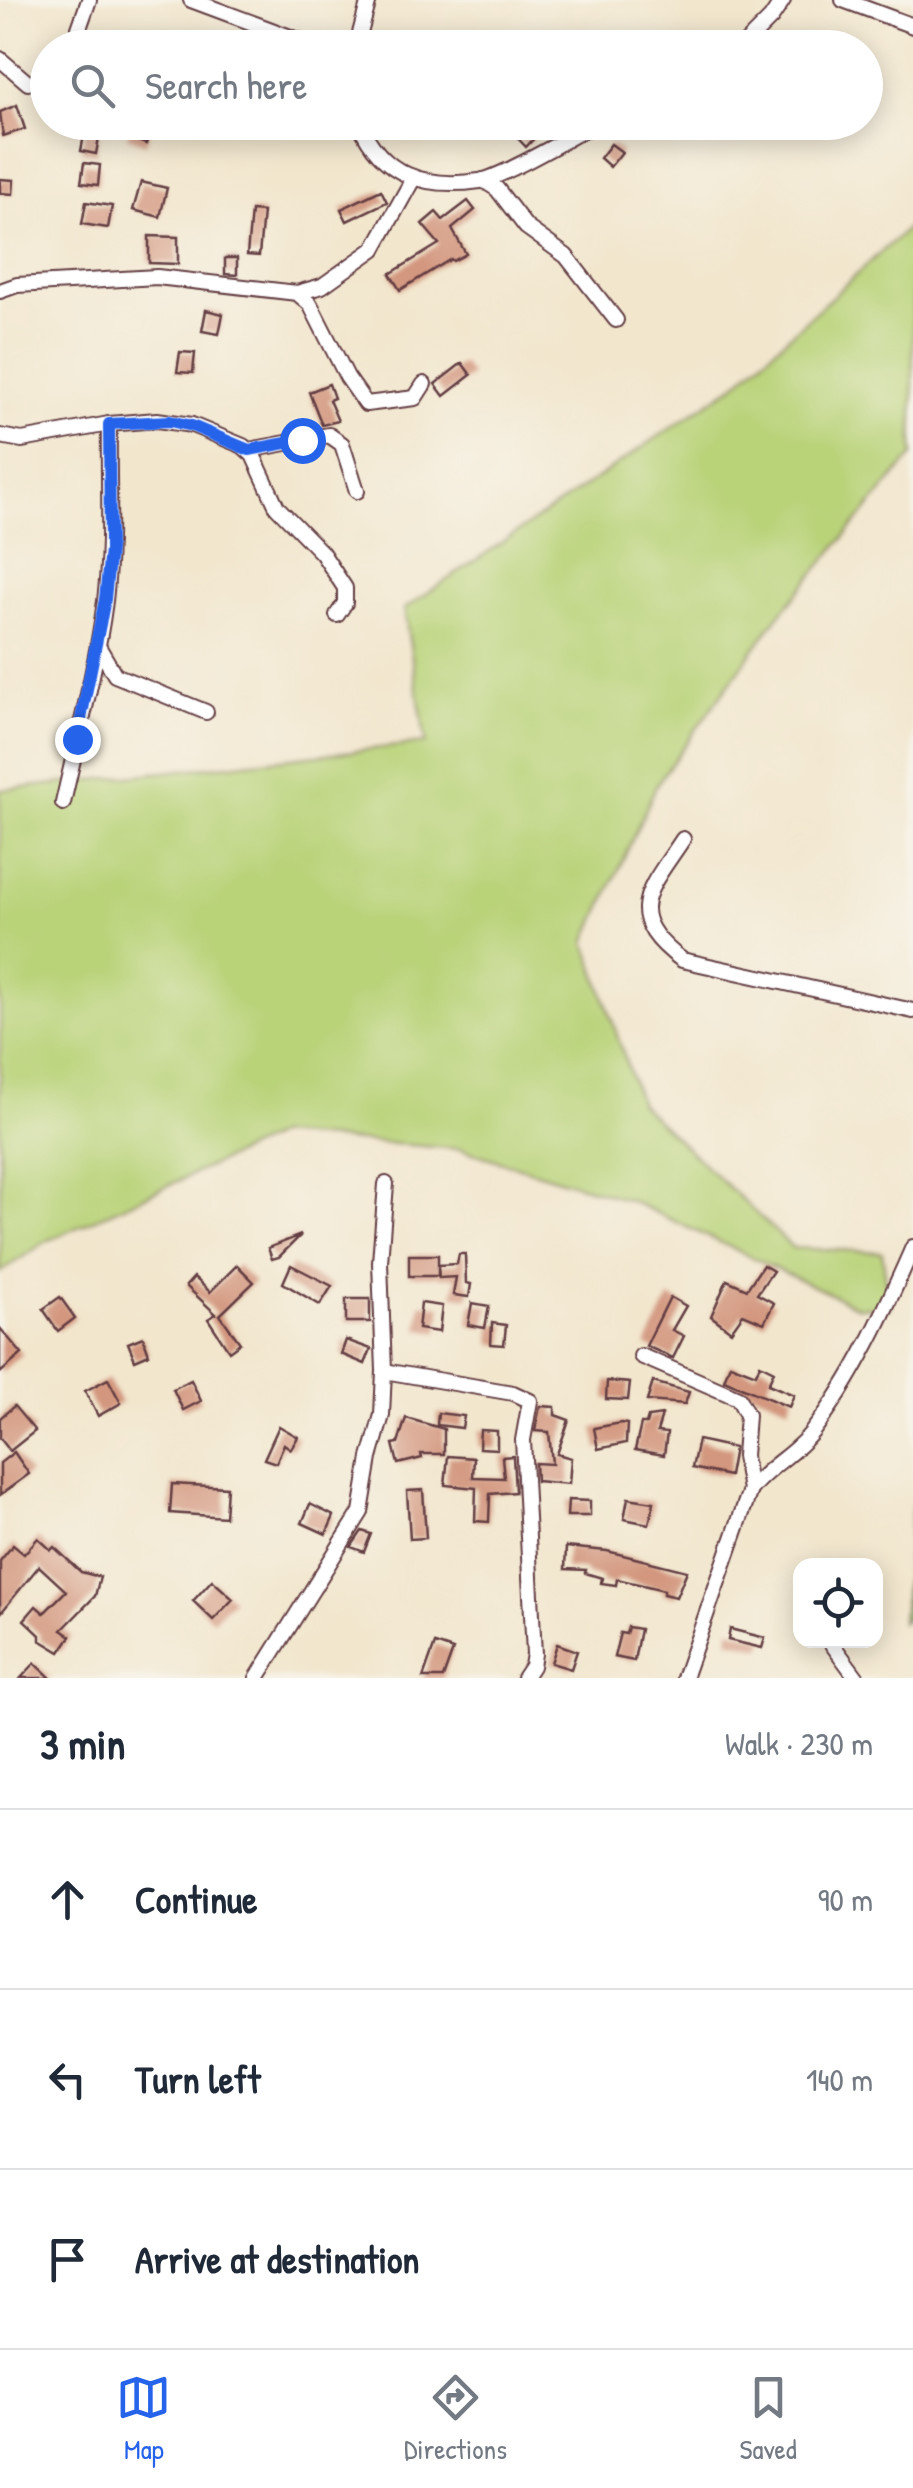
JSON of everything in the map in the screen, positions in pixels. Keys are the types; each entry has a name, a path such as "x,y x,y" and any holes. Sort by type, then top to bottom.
{"street":[{"path":"78,30 89,0"},
{"path":"191,0 272,30"},
{"path":"361,30 369,0"},
{"path":"759,30 783,0"},
{"path":"843,0 913,26"},
{"path":"0,59 28,83"},
{"path":"368,140 378,158 412,179 427,182 482,180 562,140"},
{"path":"0,290 17,285 157,278 297,293 322,286 374,249 412,179"},
{"path":"482,180 497,188 526,227 566,256 616,320"},
{"path":"297,293 310,304 347,377 366,404 415,398 424,384"},
{"path":"0,436 22,440 109,424 170,421 249,450 328,435 342,444 357,491"},
{"path":"63,804 98,646 110,550 109,424"},
{"path":"249,450 273,502 322,552 346,588 346,604 337,615"},
{"path":"98,646 115,675 206,712"},
{"path":"684,839 647,894 644,910 652,928 682,960 913,1011"},
{"path":"257,1678 361,1512 382,1415 380,1262 386,1184"},
{"path":"684,1678 750,1490 759,1477 810,1434 858,1363 913,1248"},
{"path":"641,1356 738,1398 746,1415 744,1456 750,1490"},
{"path":"384,1370 514,1393 530,1401 524,1440 534,1654 524,1678"},
{"path":"836,1648 857,1678"}],"green space":[{"path":"913,223 913,455 776,619 658,782 586,942 640,1104 793,1248 882,1252 890,1307 858,1307 631,1201 460,1149 278,1135 47,1241 0,1272 0,790 426,743 404,609 736,384"},
{"path":"913,1502 913,1613 902,1623"}],"building":[{"path":"17,105 25,129 3,136 0,112"},
{"path":"83,140 99,140 96,154 81,151"},
{"path":"611,144 622,152 610,167 600,158"},
{"path":"84,163 100,165 98,185 81,183"},
{"path":"0,179 14,180 13,194 0,193"},
{"path":"141,182 167,188 160,217 133,210"},
{"path":"381,190 387,202 347,221 341,209"},
{"path":"468,201 475,210 452,229 466,254 400,290 390,274 439,244 422,224 436,212 443,220"},
{"path":"86,202 112,206 108,228 82,224"},
{"path":"251,211 263,212 259,256 247,255"},
{"path":"149,236 178,237 178,264 149,263"},
{"path":"225,258 237,258 237,275 225,274"},
{"path":"206,310 223,314 219,334 202,331"},
{"path":"180,352 195,353 193,373 177,372"},
{"path":"462,363 471,375 444,396 435,384"},
{"path":"329,384 334,398 329,400 338,421 322,425 309,392"},
{"path":"301,1235 279,1257 272,1259 268,1248"},
{"path":"459,1254 465,1254 466,1283 471,1284 469,1297 453,1295 456,1277 439,1278 438,1266 438,1276 409,1276 409,1255 438,1255 438,1265 457,1264"},
{"path":"237,1265 254,1282 220,1315 240,1343 229,1351 208,1319 216,1314 186,1286 194,1277 210,1292"},
{"path":"291,1265 332,1286 320,1305 283,1283"},
{"path":"763,1265 773,1271 757,1294 774,1303 764,1323 743,1314 731,1331 711,1316 727,1280 747,1289"},
{"path":"60,1297 75,1318 58,1331 43,1309"},
{"path":"670,1297 686,1306 672,1330 684,1336 673,1358 646,1346"},
{"path":"346,1299 370,1299 370,1322 346,1322"},
{"path":"421,1303 442,1306 439,1332 418,1329"},
{"path":"472,1303 489,1306 485,1328 468,1325"},
{"path":"492,1323 506,1325 504,1345 491,1344"},
{"path":"0,1328 22,1354 0,1373"},
{"path":"143,1337 149,1354 135,1360 128,1343"},
{"path":"346,1340 371,1349 365,1364 341,1354"},
{"path":"730,1364 756,1374 760,1364 774,1371 768,1384 794,1395 789,1407 724,1380"},
{"path":"108,1379 121,1403 98,1416 85,1391"},
{"path":"191,1380 201,1401 183,1410 173,1389"},
{"path":"607,1381 630,1383 628,1400 606,1399"},
{"path":"653,1382 689,1392 685,1404 647,1401"},
{"path":"14,1406 35,1431 10,1451 0,1438 0,1418"},
{"path":"540,1406 555,1407 555,1415 569,1420 557,1454 571,1458 569,1484 536,1481 535,1463 552,1464 549,1432 535,1431"},
{"path":"438,1413 464,1416 462,1428 437,1425"},
{"path":"662,1415 657,1432 667,1433 664,1455 635,1450 641,1424 646,1424 648,1417"},
{"path":"406,1418 444,1429 444,1454 421,1454 422,1458 398,1464 393,1444 398,1443"},
{"path":"627,1424 626,1443 598,1449 594,1428"},
{"path":"279,1426 298,1437 291,1449 284,1444 276,1463 264,1459"},
{"path":"480,1430 497,1431 497,1449 479,1448"},
{"path":"698,1440 734,1448 729,1476 692,1468"},
{"path":"14,1452 29,1474 0,1495 0,1463"},
{"path":"448,1456 474,1458 473,1477 504,1478 502,1457 513,1456 515,1492 490,1494 489,1522 475,1521 476,1488 445,1485"},
{"path":"172,1484 227,1487 225,1517 170,1513"},
{"path":"423,1490 426,1538 410,1539 407,1491"},
{"path":"628,1498 654,1502 649,1524 624,1519"},
{"path":"568,1500 590,1501 590,1516 567,1516"},
{"path":"310,1504 334,1516 326,1534 302,1523"},
{"path":"362,1531 371,1534 364,1552 351,1547"},
{"path":"38,1538 81,1572 100,1577 95,1596 62,1630 71,1636 60,1652 40,1640 40,1635 24,1620 36,1606 44,1613 66,1591 39,1566 0,1614 0,1561 13,1545 24,1554"},
{"path":"566,1547 607,1551 687,1571 676,1597 663,1594 664,1590 617,1579 616,1585 601,1583 602,1578 585,1573 586,1570 565,1569"},
{"path":"212,1580 233,1599 213,1620 193,1601"},
{"path":"628,1627 640,1629 634,1661 614,1657 620,1633 626,1634"},
{"path":"730,1629 765,1638 762,1648 728,1640"},
{"path":"435,1644 453,1650 443,1678 423,1678"},
{"path":"557,1644 577,1651 571,1669 551,1663"},
{"path":"35,1663 51,1678 21,1678"}],"route":[{"path":"77,739 98,646 110,550 109,424 170,421 249,450 302,440"}]}
